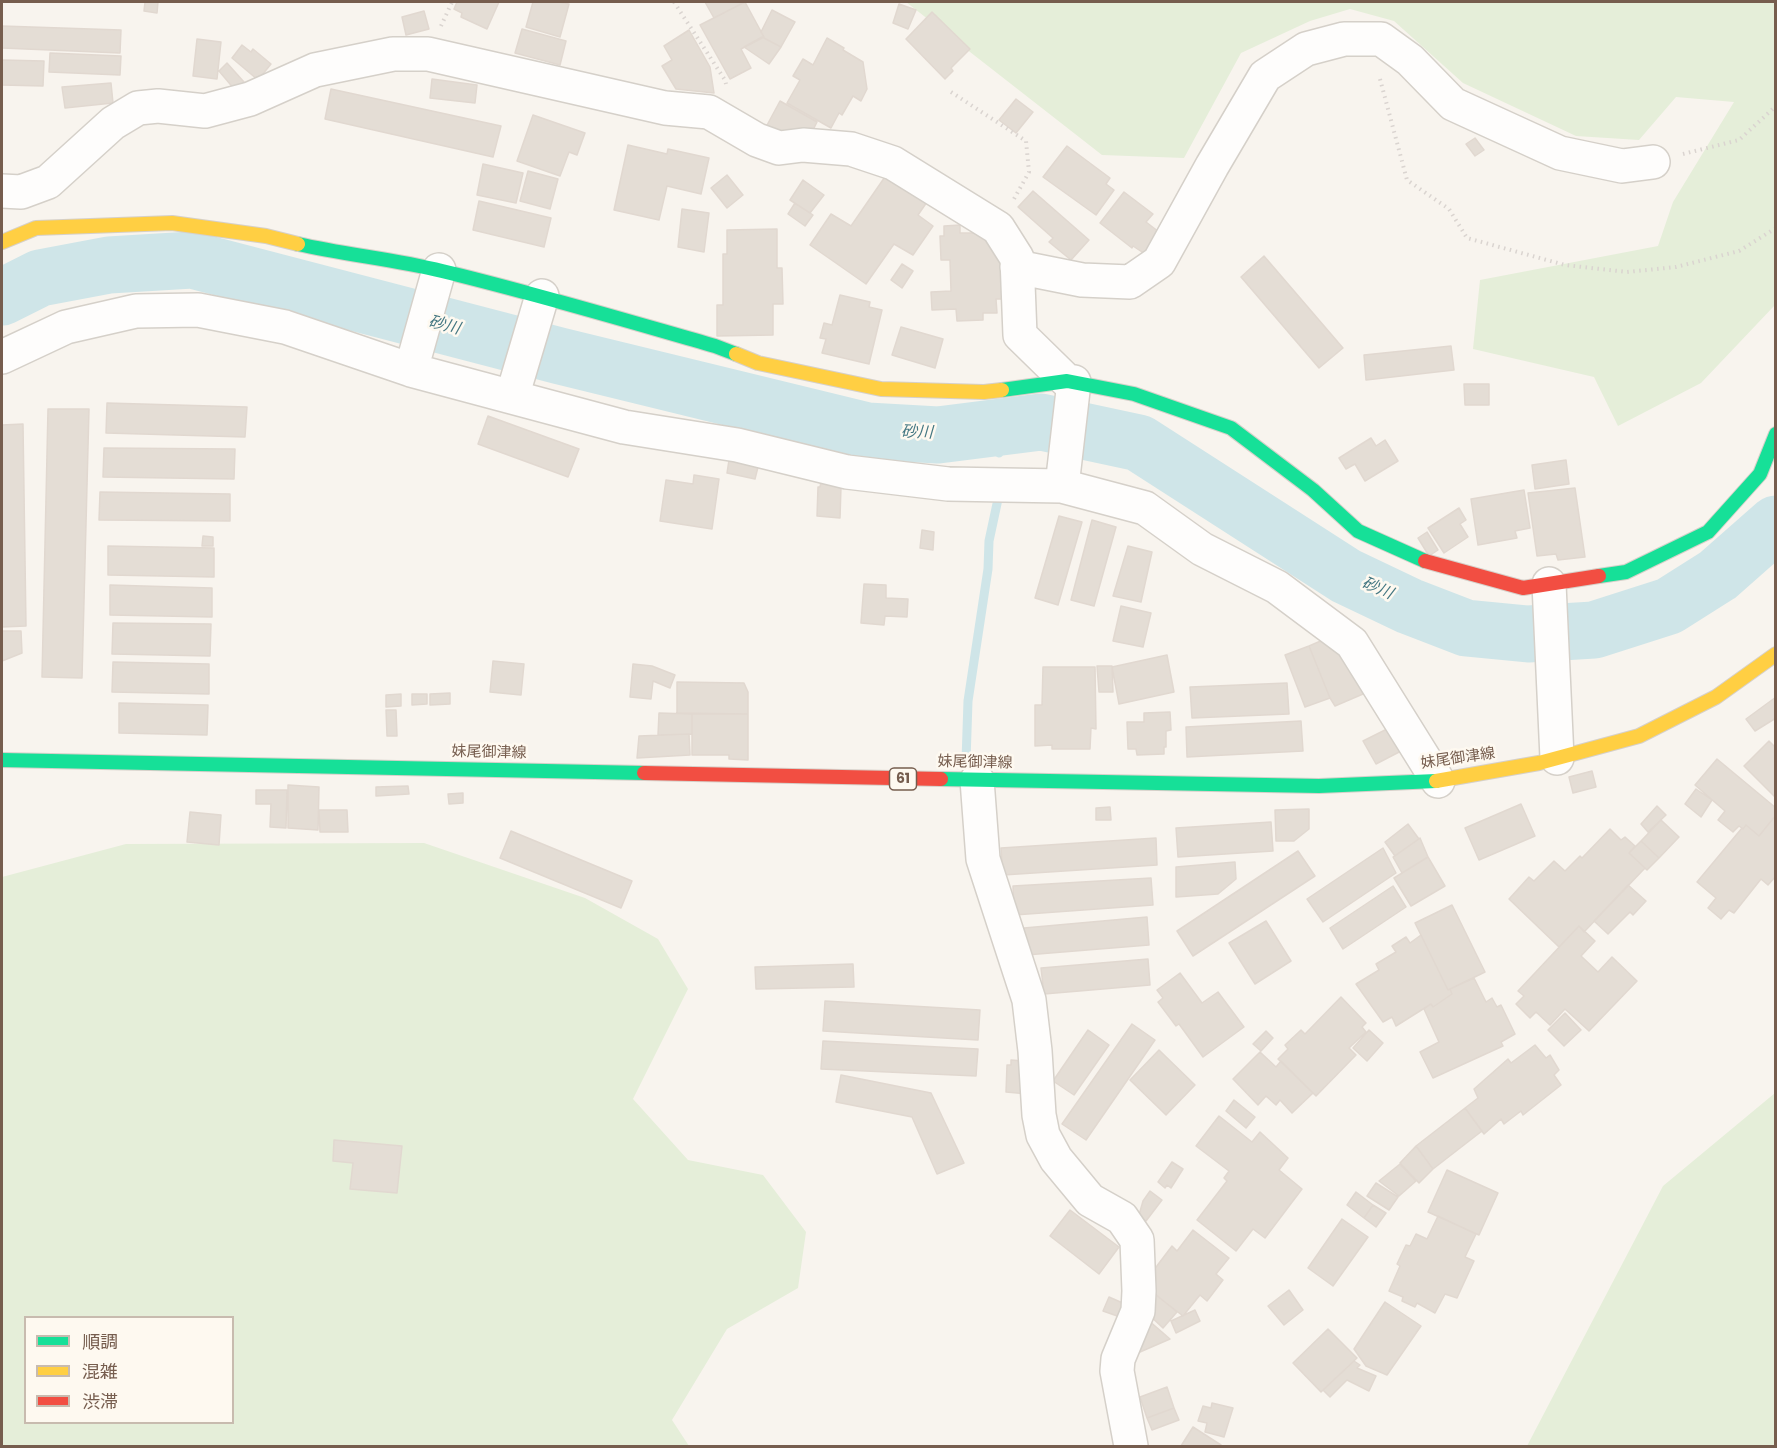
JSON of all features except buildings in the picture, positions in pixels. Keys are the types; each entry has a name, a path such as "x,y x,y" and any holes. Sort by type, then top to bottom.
{"street":[{"path":"1017,267 1082,280 1130,282 1159,262 1265,76 1306,49 1344,39 1381,39 1410,60 1453,104 1560,153 1622,166 1653,162"},
{"path":"2,191 21,192 48,182 113,123 138,108 158,106 205,111 250,99 315,70 393,54 428,54 665,108 709,112 757,140 778,148 803,145 851,149 893,163 998,228 1017,258 1020,335 1070,382"},
{"path":"2,242 36,228 172,223 266,236 330,251 439,270 542,296 715,346 758,363 881,389 984,392 1070,382 1134,394 1231,428 1313,490 1358,531 1417,559 1523,588 1626,572 1708,532 1760,474 1776,434"},
{"path":"411,370 439,270"},
{"path":"512,397 542,296"},
{"path":"5,348 66,327 136,312 198,310 285,327 411,370 624,427 737,445 847,472 948,484 1062,486 1145,508 1203,549 1277,587 1352,643 1438,781"},
{"path":"1062,486 1070,382"},
{"path":"1549,584 1557,758"},
{"name":"妹尾御津線","path":"2,760 1319,786 1438,781 1539,763 1639,736 1716,697 1776,654"},
{"path":"977,780 983,859 1029,1000 1039,1115 1043,1135 1056,1159 1090,1200 1122,1218 1137,1240 1140,1291 1138,1311 1118,1359 1117,1371 1131,1446"}],"path":[{"path":"674,2 726,80 727,122"},
{"path":"1344,39 1377,70 1407,180 1449,209 1467,238 1565,265 1627,272 1676,267 1739,251 1776,228"},
{"path":"951,92 1026,141 1029,172 998,228"},
{"path":"1653,162 1739,140 1776,106"}],"green space":[{"path":"906,2 1775,2 1775,305 1701,383 1618,426 1594,377 1473,349 1480,280 1658,246 1673,202 1734,102 1676,97 1639,140 1576,136 1463,83 1394,21 1350,9 1310,21 1241,53 1184,158 1102,155"},
{"path":"424,843 585,898 658,939 688,989 633,1099 688,1160 763,1175 806,1232 798,1288 727,1329 672,1420 689,1446 2,1446 2,877 126,844"},
{"path":"1775,1093 1775,1446 1527,1446 1663,1186"}],"waterway":[{"name":"砂川","path":"2,297 40,278 109,265 192,260 560,356 867,431 938,435 1041,422 1139,443 1346,576 1409,606 1466,628 1528,634 1594,630 1669,606 1718,575 1776,524"},
{"path":"999,453 1001,427"},
{"path":"966,761 968,701 988,569 989,541 998,499"}],"traffic: fast":[{"path":"298,244 406,263 476,279 647,326 736,354"},
{"path":"1002,390 1067,381 1134,394 1231,428 1313,490 1358,531 1425,561"},
{"path":"1599,576 1626,572 1708,532 1760,474 1776,434"},
{"path":"2,760 644,773"},
{"path":"941,779 1319,786 1436,781"}],"traffic: slow":[{"path":"2,242 36,228 172,223 266,236 298,244"},
{"path":"736,354 758,363 881,389 984,392 1002,390"},
{"path":"1436,781 1539,763 1639,736 1716,697 1776,654"}],"traffic: jam":[{"path":"1425,561 1523,588 1599,576"},
{"path":"644,773 941,779"}]}
